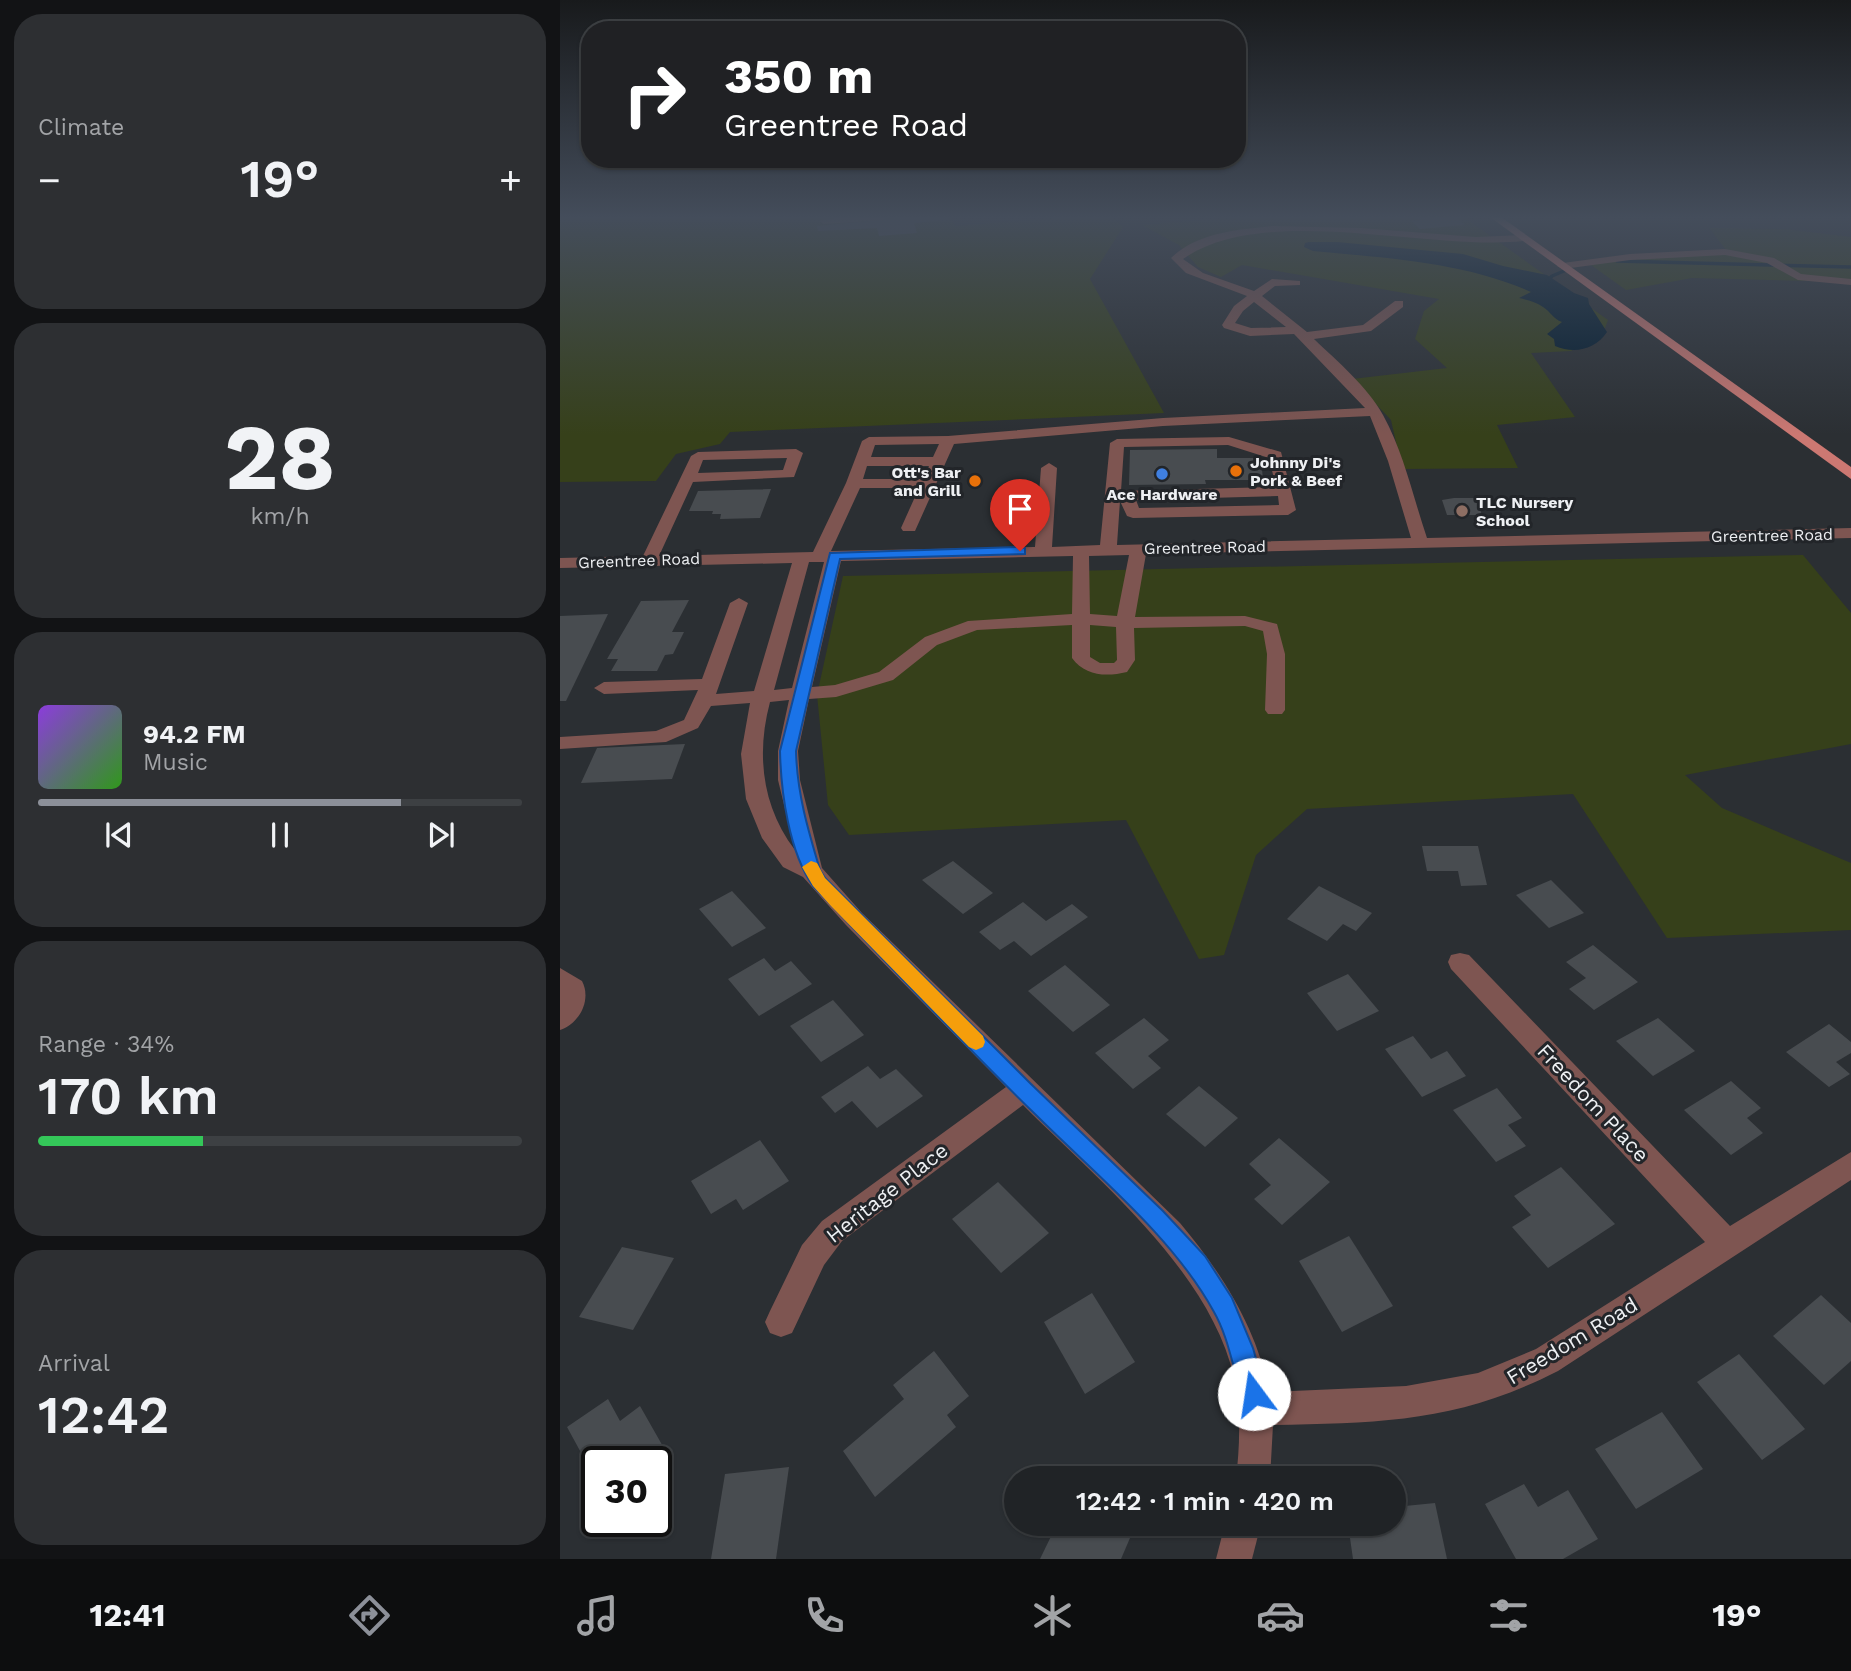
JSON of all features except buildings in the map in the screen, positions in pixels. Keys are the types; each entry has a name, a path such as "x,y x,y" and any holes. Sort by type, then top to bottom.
{"main road":[{"path":"1596,290 1851,474"}],"street":[{"path":"1243,290 1302,333 1374,412 1420,542"},
{"path":"1263,290 1231,317 1228,325 1250,332 1302,333 1367,328 1399,304"},
{"path":"1255,1466 1258,1436 1256,1409 1241,1348 1211,1283 1163,1226 1023,1090 845,910 811,871 791,861 770,833 757,799 751,754 761,698 819,556 854,483 869,442 948,440 1163,422 1374,412"},
{"path":"880,555 909,528 948,440"},
{"path":"1108,549 1120,496 1117,443 1229,441 1276,455 1288,510 1210,529 1133,513 1120,496"},
{"path":"649,560 690,478 698,456 796,453 789,474 690,478"},
{"path":"862,462 940,461"},
{"path":"1043,551 1049,468"},
{"path":"854,483 928,484"},
{"path":"1120,496 1285,491"},
{"path":"1208,493 1210,529"},
{"path":"909,528 929,553"},
{"name":"Greentree Road","path":"560,563 1139,548 1210,529 1420,542 1851,533"},
{"path":"1081,550 1082,659 1105,670 1120,668 1126,660 1125,622 1139,548"},
{"path":"811,871 789,780 788,751 800,695 819,556"},
{"path":"561,744 659,737 691,724 707,693 739,603"},
{"path":"604,688 761,698 800,695 836,691 886,676 931,641 974,625 1082,619 1158,624 1245,621 1271,628 1276,654 1275,710"},
{"name":"Freedom Place","path":"1460,962 1727,1244"},
{"path":"560,978 573,988 573,998 571,1008 560,1020"},
{"name":"Heritage Place","path":"781,1322 813,1255 832,1231 1023,1090"},
{"name":"Freedom Road","path":"1256,1409 1423,1402 1500,1384 1547,1360 1851,1165"},
{"path":"1234,1559 1240,1536"}],"green space":[{"path":"560,290 1096,290 1164,413 730,432 720,444 676,454 656,481 560,482"},
{"path":"1385,290 1566,290 1608,320 1605,328 1571,351 1531,353 1575,417 1497,425 1518,468 1402,469 1391,420 1352,379 1447,368 1415,339 1424,311 1439,299"},
{"path":"1803,555 1851,613 1851,744 1685,775 1722,808 1851,863 1851,930 1667,938 1573,794 1307,809 1256,855 1224,955 1199,959 1126,820 849,835 828,805 817,695 843,576"}],"water":[{"path":"1525,290 1569,290 1588,298 1607,332 1596,343 1584,349 1569,350 1555,346 1554,339 1547,334 1562,322 1540,305 1519,298 1531,292"}],"slow traffic":[{"path":"811,867 819,882 836,901 976,1042"}],"place":[{"name":"Johnny Di's Pork & Beef","path":"1236,471"},
{"name":"Ace Hardware","path":"1162,474"},
{"name":"Ott's Bar and Grill","path":"975,481"},
{"name":"TLC Nursery School","path":"1462,511"}],"route":[{"path":"1020,551 834,555 788,751 791,796 811,871 854,919 1183,1248 1211,1283 1224,1306 1241,1348 1254,1394"}]}
